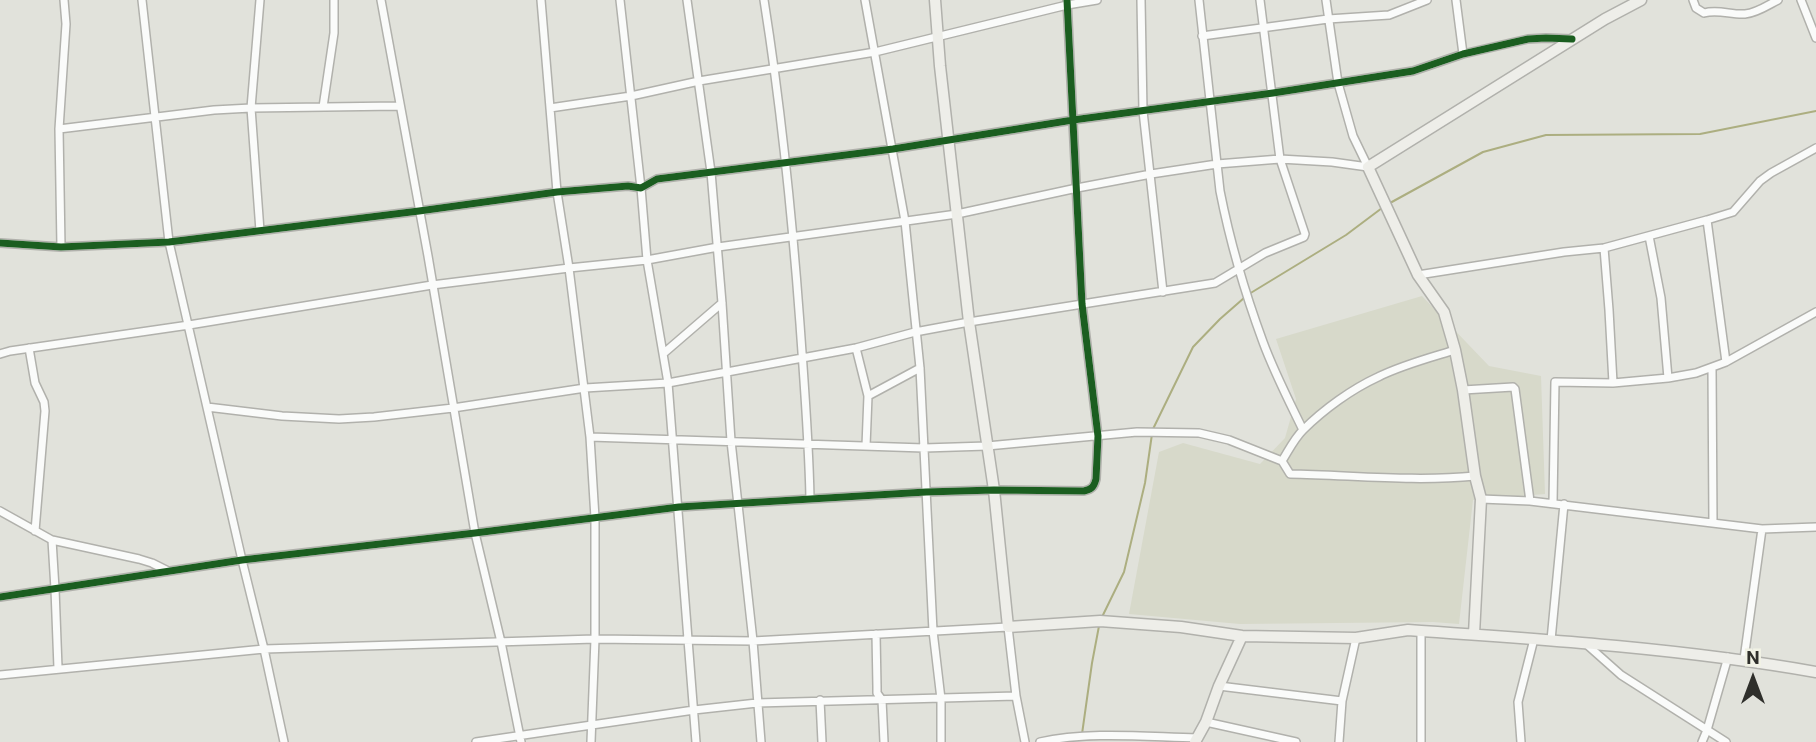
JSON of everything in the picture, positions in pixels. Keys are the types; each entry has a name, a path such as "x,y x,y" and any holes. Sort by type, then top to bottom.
{"main road":[{"path":"935,0 969,322 994,489 1008,627 1100,621 1181,627 1242,636 1356,638 1408,630 1585,642 1744,659 1816,672"},
{"path":"1474,634 1481,499 1455,350 1444,312 1418,275 1368,167 1628,3 1641,0"},
{"path":"1196,740 1242,636"}],"street":[{"path":"61,247 59,129 66,24 64,0"},
{"path":"142,0 169,242 284,742"},
{"path":"260,0 251,108 260,231"},
{"path":"323,107 334,33 334,0"},
{"path":"381,0 475,533 501,642 520,739"},
{"path":"541,0 557,192 590,437 595,518 595,639 591,742"},
{"path":"620,0 647,260 668,383 696,742"},
{"path":"687,0 718,247 731,441 761,742"},
{"path":"764,0 775,70 793,237 809,445 810,499"},
{"path":"865,0 905,221 919,368 933,631 941,699 941,742"},
{"path":"550,108 875,52 1067,3 1097,0"},
{"path":"1141,0 1143,111 1163,292"},
{"path":"1199,0 1217,164 1226,219 1263,344 1303,430"},
{"path":"207,407 282,416 339,419 453,408 585,388 668,383 856,348 915,332 969,322 1214,283 1265,253 1304,237 1280,159 1260,0"},
{"path":"1326,0 1338,83 1353,136 1368,167"},
{"path":"1202,36 1328,19 1389,15 1427,0"},
{"path":"1456,0 1463,54"},
{"path":"1693,0 1696,8 1704,13 1714,10 1744,14 1778,0"},
{"path":"1801,0 1816,38"},
{"path":"0,597 242,560 679,507 994,489 1084,492 1090,489 1095,485 1096,479 1098,436 1082,303 1067,3"},
{"path":"0,243 61,247 169,242 557,192 628,186 641,188 657,179 893,149 1413,71 1463,54 1528,39 1572,39"},
{"path":"59,129 251,108 399,107"},
{"path":"1418,275 1604,248 1733,212 1766,177 1816,148"},
{"path":"0,354 432,285 647,260 718,247 957,214 1077,188 1217,164 1280,159 1368,167"},
{"path":"1707,220 1726,362"},
{"path":"1650,236 1661,298 1668,379"},
{"path":"1604,248 1613,383"},
{"path":"664,353 722,303"},
{"path":"1553,503 1555,382 1613,383 1668,379 1696,373 1726,362 1816,312"},
{"path":"29,348 45,411 35,531"},
{"path":"856,348 868,396 866,446"},
{"path":"1282,461 1303,430 1336,403 1379,376 1455,350"},
{"path":"868,396 919,368"},
{"path":"1712,368 1713,523"},
{"path":"1464,390 1515,389 1530,500"},
{"path":"590,437 924,448 987,446 1137,432 1199,433 1229,440 1282,461 1290,474 1385,478 1475,476"},
{"path":"1481,499 1530,500 1762,529 1816,527"},
{"path":"1551,640 1564,504"},
{"path":"0,512 52,540 139,559 169,571"},
{"path":"1744,659 1762,529"},
{"path":"52,540 58,668"},
{"path":"0,675 264,649 595,639 753,641 1008,627 1016,696 1025,742"},
{"path":"1421,631 1421,742"},
{"path":"876,634 877,693 882,700 884,742"},
{"path":"1339,742 1342,701 1356,638"},
{"path":"1521,742 1518,702 1534,639"},
{"path":"1585,642 1621,675 1726,742"},
{"path":"1702,742 1728,657"},
{"path":"1219,686 1342,701"},
{"path":"476,742 520,739 592,725 757,703 1016,696"},
{"path":"820,700 822,742"},
{"path":"1206,722 1296,742"},
{"path":"1040,742 1089,736 1196,740"}],"shaded area":[{"path":"1422,296 1489,366 1541,376 1545,494 1473,500 1459,624 1240,624 1129,614 1159,452 1183,443 1260,464 1285,438 1296,399 1276,339"}],"waterway":[{"path":"1390,203 1483,152 1546,135 1700,134 1816,111"},
{"path":"1249,294 1346,235 1382,208"},
{"path":"1153,429 1193,347 1244,298"},
{"path":"1102,617 1124,572 1145,483 1152,434"},
{"path":"1082,734 1099,626"}],"cycle path":[{"path":"0,597 242,560 679,507 926,492 1084,491 1091,488 1096,479 1098,436 1082,304 1067,0"},
{"path":"0,243 61,247 169,242 557,192 628,186 641,188 657,179 893,149 1413,71 1463,54 1528,39 1572,39"}]}
